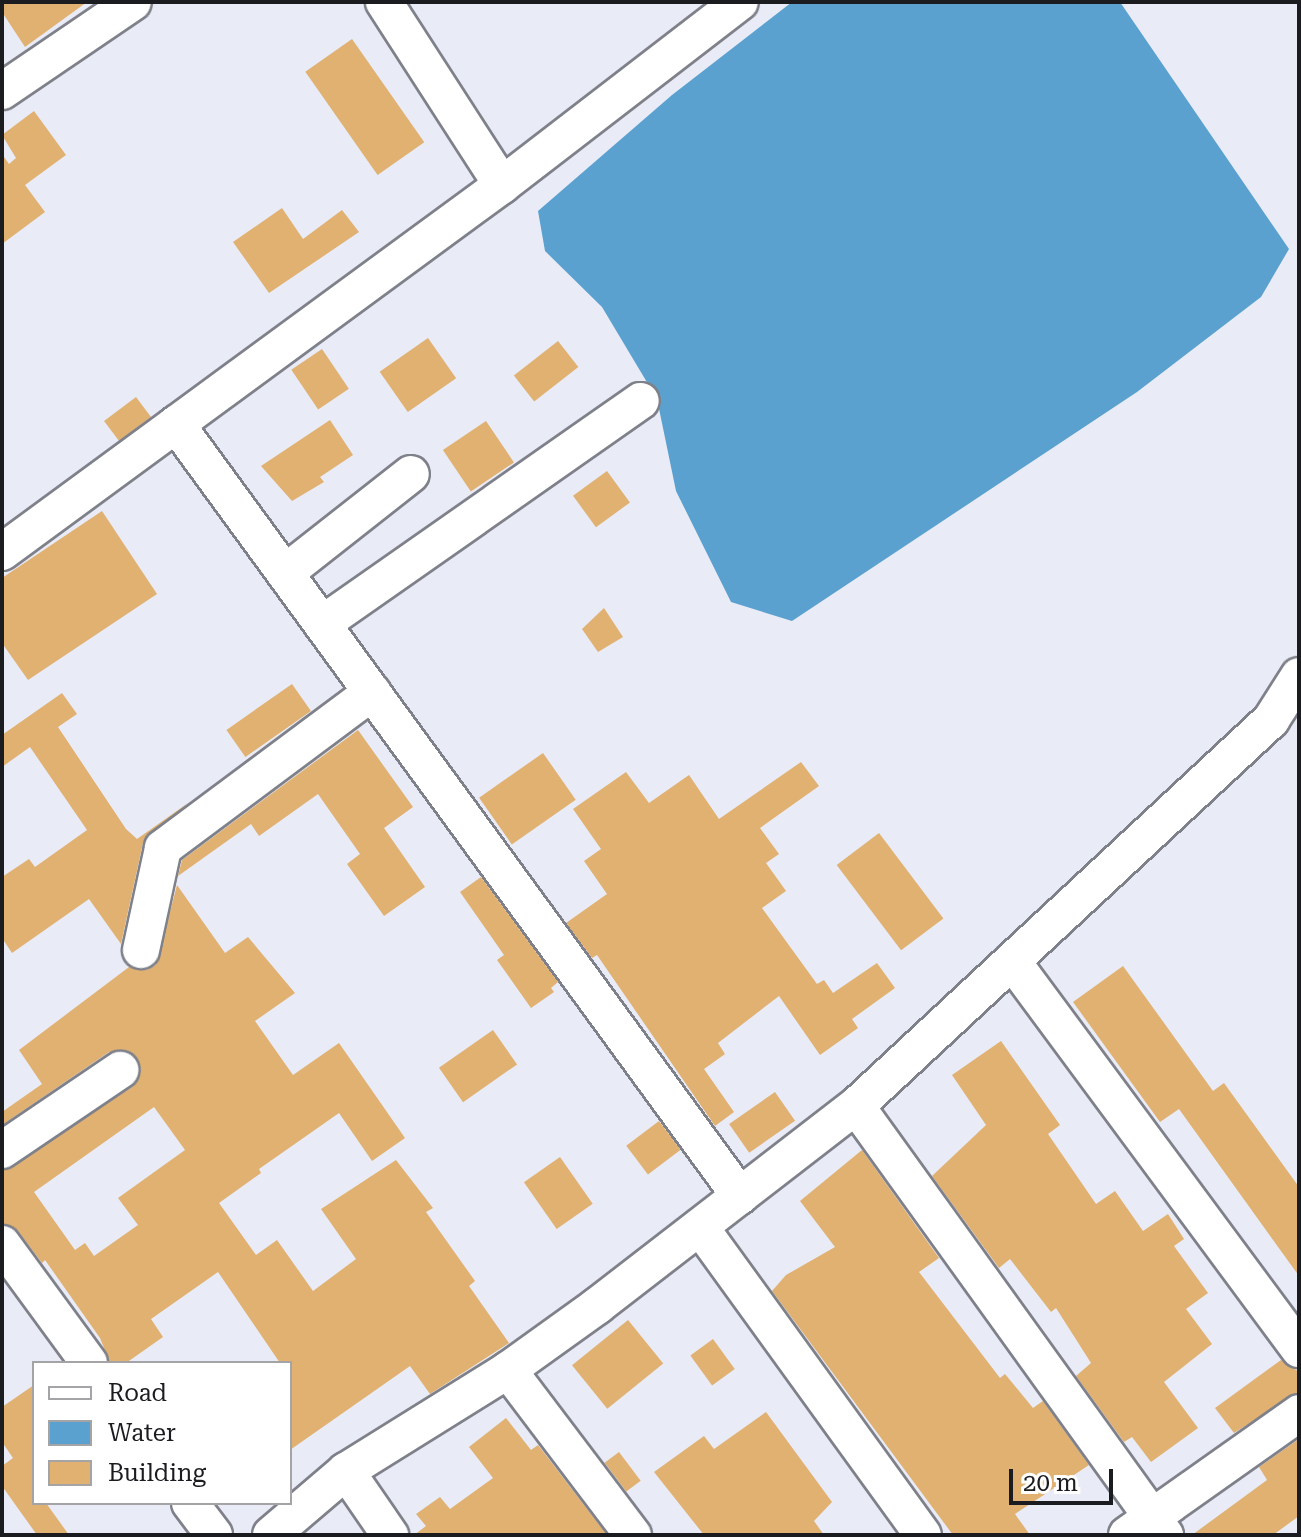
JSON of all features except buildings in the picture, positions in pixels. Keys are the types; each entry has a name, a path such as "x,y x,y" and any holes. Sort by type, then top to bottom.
{"street":[{"path":"2,91 133,2"},
{"path":"384,2 502,185"},
{"path":"2,552 502,185 740,2"},
{"path":"322,624 641,401"},
{"path":"176,424 740,1196"},
{"path":"285,573 411,474"},
{"path":"271,1535 346,1471 508,1370 856,1106 1271,720 1299,676"},
{"path":"141,950 163,848 372,692"},
{"path":"1012,961 1299,1349"},
{"path":"2,1150 120,1070"},
{"path":"856,1106 1148,1529 1299,1413"},
{"path":"700,1227 923,1535"},
{"path":"2,1244 88,1361"},
{"path":"508,1370 633,1535"},
{"path":"346,1471 390,1535"},
{"path":"192,1505 214,1535"}],"water":[{"path":"792,2 1120,2 1289,249 1261,297 1137,392 792,621 731,602 676,491 657,399 602,307 545,251 538,211 672,95"}]}
